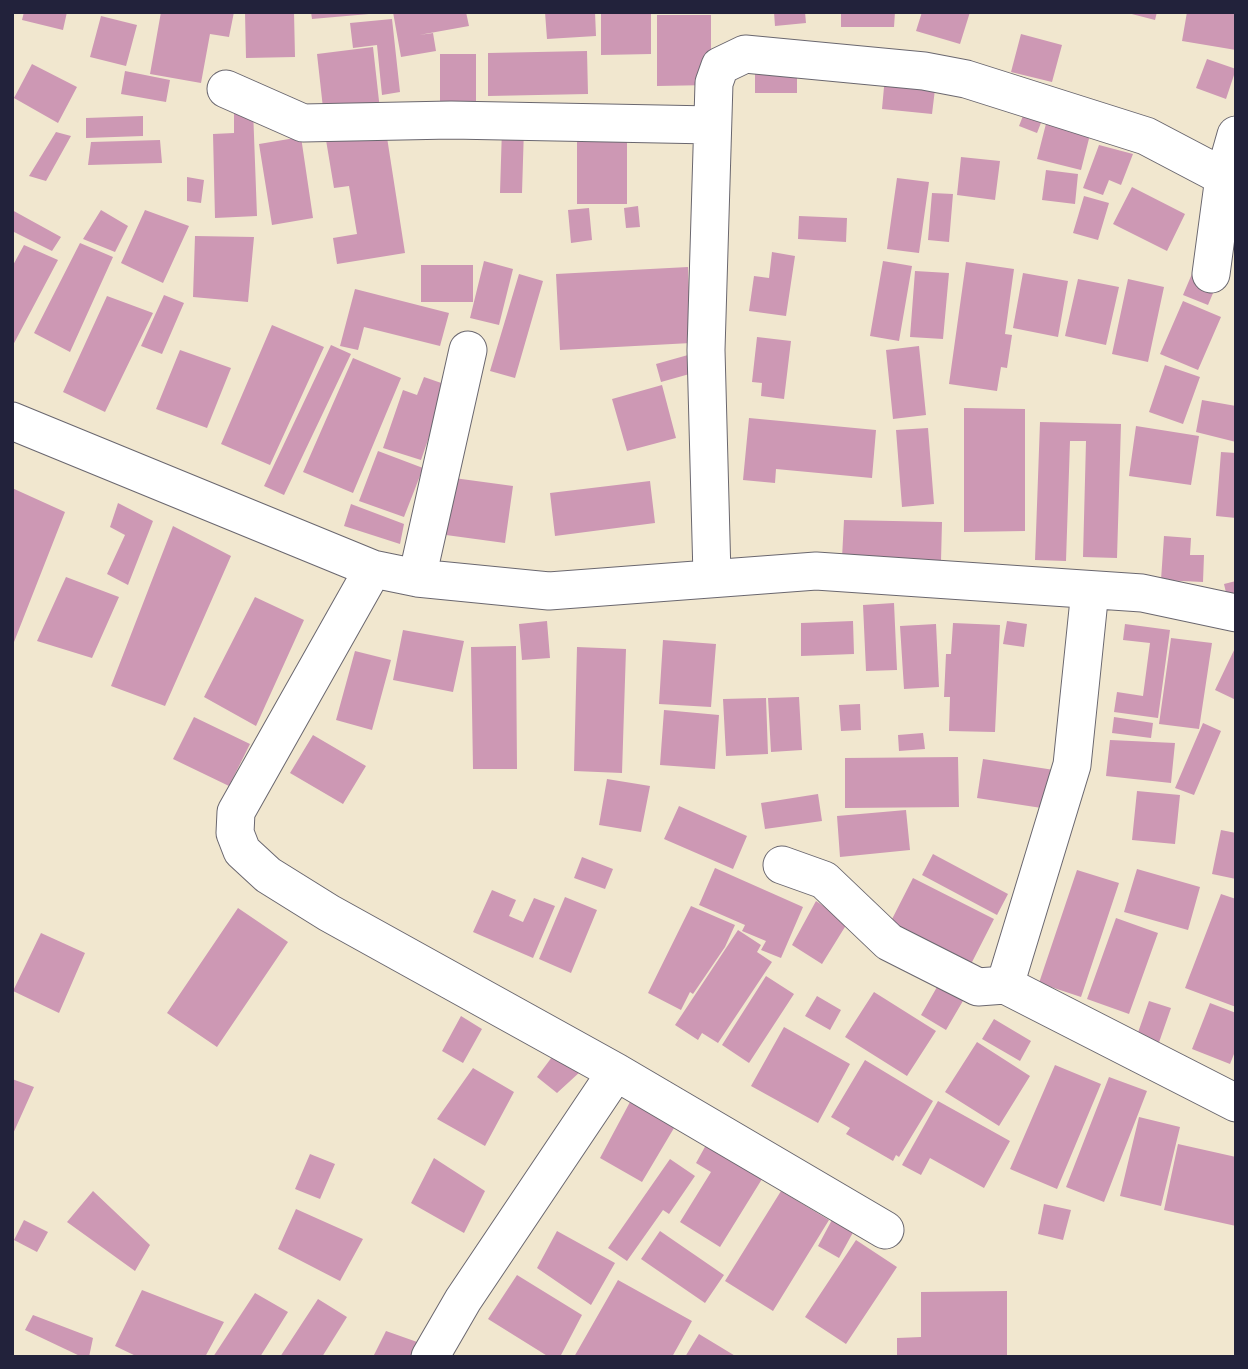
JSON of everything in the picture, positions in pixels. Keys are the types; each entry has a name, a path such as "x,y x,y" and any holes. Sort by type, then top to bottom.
{"street":[{"path":"712,576 706,350 714,83 720,66 745,54 910,69 966,79 1146,136 1224,177"},
{"path":"226,89 303,123 451,120 712,125"},
{"path":"1210,274 1224,177 1236,135"},
{"path":"417,578 468,350"},
{"path":"12,421 373,569 417,578 549,591 712,576 816,571 1142,593 1236,613"},
{"path":"373,569 236,812 235,833 242,851 268,874 329,913 617,1072 885,1230"},
{"path":"1005,985 1072,765 1090,590"},
{"path":"782,865 824,880 889,942 978,987 1005,985 1236,1103"},
{"path":"430,1357 471,1289 617,1072"}],"building":[{"path":"24,12 67,12 63,30 22,20"},
{"path":"161,12 234,12 229,37 210,34 201,83 150,74"},
{"path":"245,12 294,12 295,57 246,58"},
{"path":"311,12 369,12 369,14 312,19"},
{"path":"393,12 466,12 469,26 419,35 433,33 436,51 401,57"},
{"path":"545,12 595,12 596,36 547,39"},
{"path":"601,12 651,12 651,54 601,55"},
{"path":"774,12 805,12 806,23 775,26"},
{"path":"841,12 895,12 894,27 841,27"},
{"path":"922,12 970,12 960,44 916,31"},
{"path":"1124,12 1157,12 1155,20"},
{"path":"1187,12 1236,12 1236,50 1182,41"},
{"path":"657,15 711,15 711,85 657,86"},
{"path":"101,16 137,25 126,66 90,57"},
{"path":"392,19 400,92 382,95 377,45 353,48 350,23"},
{"path":"1021,34 1062,45 1052,82 1011,72"},
{"path":"373,47 380,110 324,117 317,54"},
{"path":"587,51 588,94 488,96 488,53"},
{"path":"440,54 476,54 476,101 440,101"},
{"path":"1207,59 1236,69 1226,99 1196,88"},
{"path":"32,64 77,87 58,123 14,98"},
{"path":"755,69 797,69 797,93 755,93"},
{"path":"125,71 170,80 166,102 121,94"},
{"path":"885,76 936,81 932,114 882,109"},
{"path":"1030,98 1048,105 1037,133 1019,126"},
{"path":"234,109 253,109 257,216 215,218 213,134 234,133"},
{"path":"1049,112 1093,123 1081,170 1037,159"},
{"path":"143,116 143,136 86,138 86,118"},
{"path":"502,128 524,128 522,193 500,193"},
{"path":"577,129 627,129 627,204 577,204"},
{"path":"386,131 405,253 337,264 333,238 357,234 349,186 334,188 326,140"},
{"path":"56,132 71,136 46,181 29,176"},
{"path":"301,137 313,218 272,225 259,144"},
{"path":"160,140 162,163 88,165 91,142"},
{"path":"1099,145 1133,154 1121,185 1109,180 1103,195 1083,188"},
{"path":"961,157 1000,161 995,200 957,195"},
{"path":"1046,170 1078,174 1075,204 1042,200"},
{"path":"187,177 204,180 201,203 187,201"},
{"path":"897,178 929,182 919,253 887,249"},
{"path":"1132,187 1185,214 1167,251 1113,224"},
{"path":"932,193 953,194 949,242 928,240"},
{"path":"1084,196 1109,203 1098,240 1073,233"},
{"path":"638,206 640,227 626,228 624,208"},
{"path":"589,208 592,240 571,243 568,210"},
{"path":"12,210 61,237 52,251 12,231"},
{"path":"101,210 128,226 115,252 83,239"},
{"path":"145,210 189,226 163,283 121,263"},
{"path":"799,216 847,218 846,242 798,239"},
{"path":"195,236 254,237 248,302 193,297"},
{"path":"80,243 113,257 70,352 34,333"},
{"path":"24,245 58,260 12,347 12,267"},
{"path":"772,252 795,256 786,316 749,311 754,276 769,278"},
{"path":"484,261 513,269 499,325 470,318"},
{"path":"883,261 912,266 899,341 870,336"},
{"path":"966,262 1014,269 1005,334 1012,335 1007,368 1001,367 997,391 949,384"},
{"path":"421,265 473,265 473,302 421,302"},
{"path":"688,267 691,343 560,350 556,274"},
{"path":"1194,269 1219,279 1208,305 1183,295"},
{"path":"915,271 949,273 943,339 910,337"},
{"path":"1023,273 1068,281 1058,337 1013,328"},
{"path":"519,274 543,281 515,378 490,371"},
{"path":"1078,279 1119,287 1106,345 1065,336"},
{"path":"1128,279 1164,287 1148,362 1112,354"},
{"path":"355,289 449,313 440,346 364,327 358,350 340,346"},
{"path":"164,295 184,303 162,354 141,346"},
{"path":"107,296 153,313 105,412 63,392"},
{"path":"1183,301 1221,317 1198,370 1160,354"},
{"path":"272,325 324,347 270,465 221,444"},
{"path":"757,337 791,341 784,399 761,396 762,383 752,382"},
{"path":"331,345 351,354 284,495 264,486"},
{"path":"919,346 926,415 893,419 886,350"},
{"path":"180,350 231,368 207,428 156,409"},
{"path":"688,355 693,373 661,382 656,364"},
{"path":"353,358 401,378 353,493 303,472"},
{"path":"1165,365 1200,377 1183,424 1149,412"},
{"path":"424,377 447,385 421,460 383,448 403,390 417,395"},
{"path":"662,385 676,438 627,451 612,399"},
{"path":"1202,400 1236,406 1236,442 1196,432"},
{"path":"964,408 1025,409 1025,531 964,532"},
{"path":"749,418 876,430 872,478 776,469 775,483 743,480"},
{"path":"1040,422 1121,424 1117,558 1083,557 1086,441 1070,441 1066,561 1035,560"},
{"path":"1136,426 1199,436 1191,485 1129,476"},
{"path":"928,428 934,504 902,507 896,430"},
{"path":"378,451 423,468 404,517 359,501"},
{"path":"1221,452 1236,453 1236,518 1216,516"},
{"path":"454,478 513,486 505,543 446,535"},
{"path":"650,481 655,523 555,536 550,493"},
{"path":"12,488 65,512 14,642 12,641"},
{"path":"118,503 153,521 128,585 107,574 125,535 110,527"},
{"path":"351,504 404,524 400,544 344,526"},
{"path":"844,520 942,522 941,561 842,558"},
{"path":"173,526 231,556 165,706 111,686"},
{"path":"1164,536 1191,538 1190,555 1204,555 1203,582 1161,580"},
{"path":"66,577 119,597 92,658 37,641"},
{"path":"1236,581 1236,599 1228,601 1224,584"},
{"path":"255,597 304,620 256,726 204,697"},
{"path":"894,603 897,670 866,671 863,605"},
{"path":"547,621 550,658 522,660 519,624"},
{"path":"853,621 854,654 801,656 801,623"},
{"path":"1007,621 1027,624 1024,647 1003,644"},
{"path":"953,623 1000,625 995,732 949,731 950,697 944,697 946,654 951,654"},
{"path":"936,624 939,687 904,689 900,626"},
{"path":"1125,624 1170,630 1158,718 1114,712 1117,692 1143,696 1150,643 1123,640"},
{"path":"403,630 464,641 453,692 393,680"},
{"path":"1171,638 1212,643 1199,729 1159,724"},
{"path":"663,640 716,644 711,707 659,704"},
{"path":"516,646 517,769 473,769 471,647"},
{"path":"1236,646 1236,700 1215,690"},
{"path":"577,647 626,649 622,773 574,771"},
{"path":"355,651 391,660 372,730 336,720"},
{"path":"799,697 802,750 771,752 768,698"},
{"path":"766,698 768,754 726,756 723,699"},
{"path":"860,704 861,730 841,731 839,705"},
{"path":"664,710 719,715 715,769 660,765"},
{"path":"194,717 250,744 229,786 173,759"},
{"path":"1114,717 1153,723 1151,738 1112,733"},
{"path":"1203,723 1221,731 1194,795 1175,788"},
{"path":"923,733 925,749 899,751 898,735"},
{"path":"313,735 366,766 343,804 290,773"},
{"path":"1110,740 1175,743 1171,783 1106,776"},
{"path":"958,757 959,807 845,808 845,758"},
{"path":"983,759 1054,770 1048,809 977,798"},
{"path":"607,779 650,786 641,832 599,825"},
{"path":"1137,791 1180,795 1175,844 1132,840"},
{"path":"818,794 822,821 765,829 761,803"},
{"path":"679,806 747,836 733,869 664,839"},
{"path":"906,810 910,850 840,857 837,816"},
{"path":"1221,830 1236,833 1236,879 1212,874"},
{"path":"933,854 1008,894 997,915 922,875"},
{"path":"582,857 613,869 605,889 574,878"},
{"path":"715,868 803,907 781,958 761,950 766,941 742,931 745,925 699,905"},
{"path":"1137,869 1200,887 1188,930 1124,912"},
{"path":"1077,870 1119,883 1081,997 1039,983"},
{"path":"913,878 994,919 970,966 889,925"},
{"path":"492,890 516,900 509,916 523,922 534,898 555,906 533,958 473,932"},
{"path":"1221,894 1236,899 1236,1007 1185,988"},
{"path":"565,897 597,910 571,973 539,959"},
{"path":"816,901 848,922 822,964 792,945"},
{"path":"691,906 735,925 725,947 693,994 690,992 681,1010 648,993"},
{"path":"238,908 288,942 217,1047 167,1013"},
{"path":"1116,918 1158,933 1129,1014 1087,999"},
{"path":"738,930 761,945 757,952 772,962 718,1043 702,1033 698,1040 675,1025"},
{"path":"41,933 85,953 59,1013 13,991"},
{"path":"766,976 794,994 749,1063 722,1045"},
{"path":"941,980 967,994 946,1030 921,1015"},
{"path":"874,992 936,1031 907,1076 845,1037"},
{"path":"817,996 841,1010 830,1030 805,1016"},
{"path":"1149,1001 1171,1008 1156,1051 1134,1044"},
{"path":"1210,1003 1236,1013 1236,1049 1230,1064 1192,1049"},
{"path":"461,1016 482,1029 463,1063 442,1051"},
{"path":"994,1019 1031,1041 1020,1061 982,1039"},
{"path":"784,1027 850,1064 818,1123 751,1086"},
{"path":"977,1042 1030,1076 999,1126 945,1092"},
{"path":"555,1053 581,1071 557,1093 537,1077"},
{"path":"865,1060 933,1101 899,1157 896,1155 893,1161 846,1134 850,1128 831,1117"},
{"path":"1055,1065 1101,1084 1057,1189 1010,1169"},
{"path":"473,1068 514,1092 485,1146 437,1119"},
{"path":"1109,1077 1147,1091 1104,1202 1066,1187"},
{"path":"12,1079 34,1087 12,1136"},
{"path":"938,1101 1010,1141 984,1188 930,1158 921,1175 902,1165"},
{"path":"630,1102 674,1128 642,1182 600,1158"},
{"path":"1139,1117 1180,1127 1161,1206 1120,1196"},
{"path":"1178,1144 1236,1157 1236,1226 1164,1210"},
{"path":"706,1145 762,1179 720,1247 680,1222 711,1172 696,1163"},
{"path":"310,1154 335,1164 320,1199 295,1189"},
{"path":"434,1158 485,1191 464,1233 411,1203"},
{"path":"670,1159 695,1176 669,1214 663,1210 627,1261 608,1248"},
{"path":"93,1191 150,1245 135,1271 67,1222"},
{"path":"781,1191 829,1220 773,1311 725,1281"},
{"path":"1044,1204 1071,1210 1063,1240 1038,1234"},
{"path":"296,1209 363,1239 340,1281 278,1249"},
{"path":"834,1216 856,1227 839,1258 818,1246"},
{"path":"24,1220 48,1232 37,1252 14,1240"},
{"path":"557,1231 615,1263 591,1305 537,1268"},
{"path":"660,1231 724,1275 705,1303 641,1259"},
{"path":"856,1240 897,1267 846,1344 805,1317"},
{"path":"517,1275 582,1315 560,1357 549,1357 488,1319"},
{"path":"618,1280 692,1321 672,1357 574,1357"},
{"path":"142,1290 224,1322 205,1357 138,1357 115,1346"},
{"path":"1007,1291 1007,1357 897,1357 897,1338 921,1337 921,1292"},
{"path":"255,1293 288,1312 260,1357 213,1357"},
{"path":"318,1299 347,1317 322,1357 280,1357"},
{"path":"33,1315 93,1338 89,1357 82,1357 25,1330"},
{"path":"386,1331 420,1343 413,1357 373,1357"},
{"path":"699,1334 737,1357 685,1357"}]}
